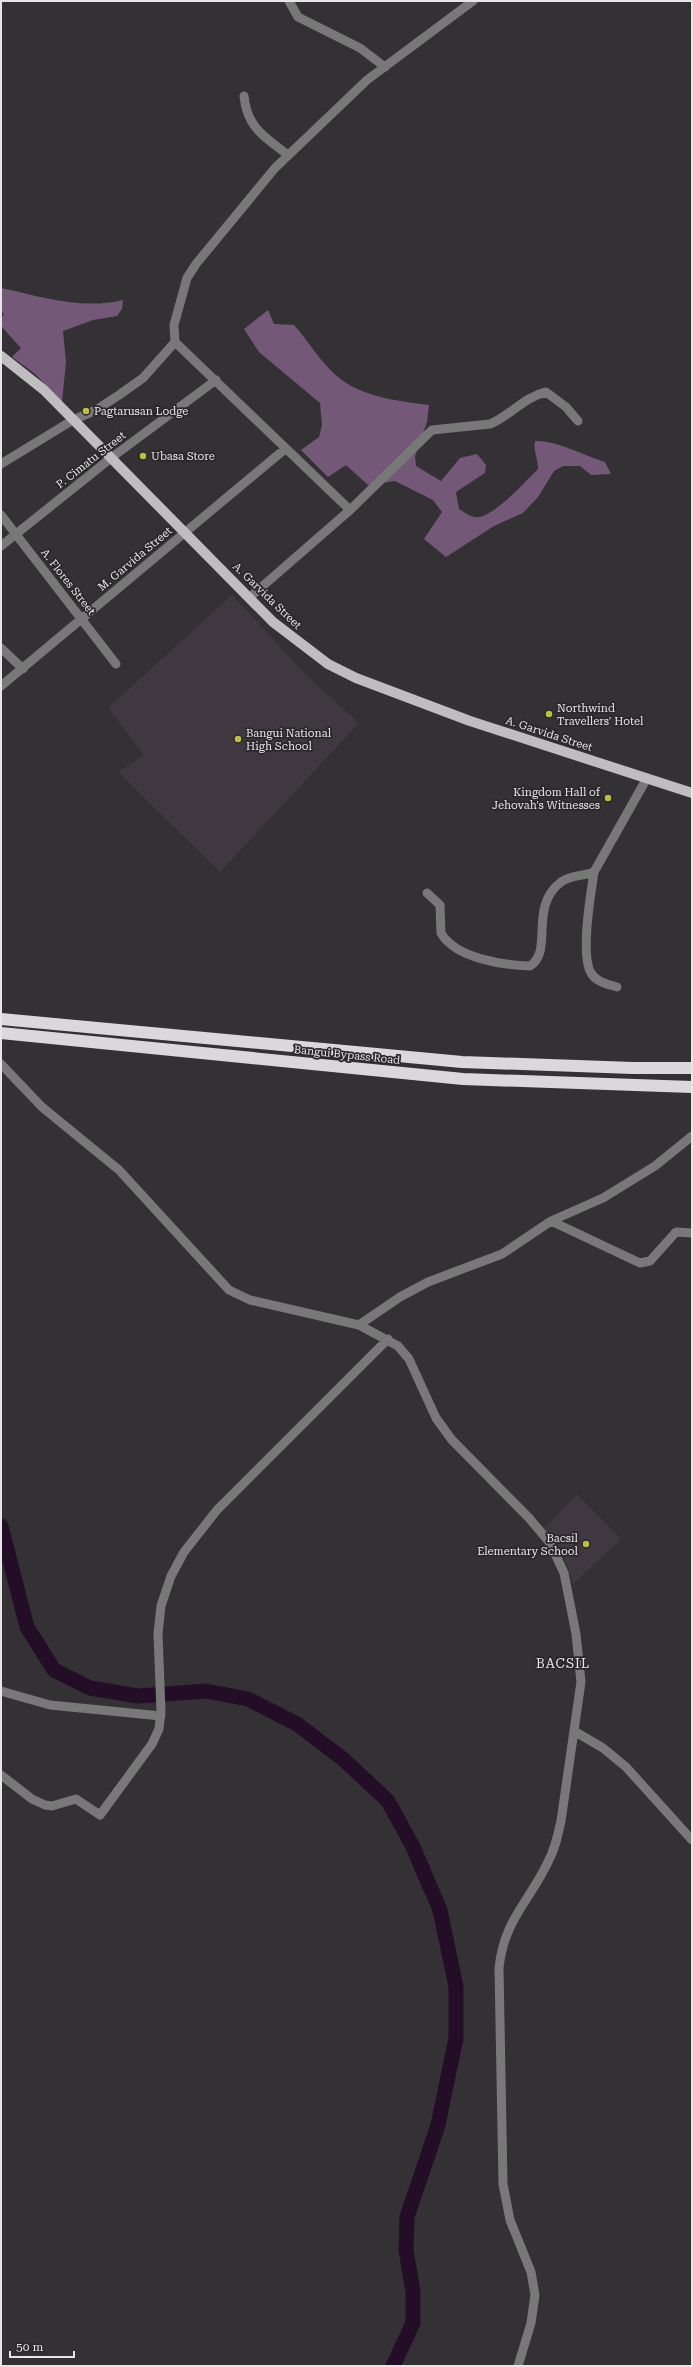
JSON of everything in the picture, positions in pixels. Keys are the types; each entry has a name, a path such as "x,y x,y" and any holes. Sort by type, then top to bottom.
{"highway":[{"name":"Bangui Bypass Road","path":"1,1019 462,1062 633,1068 692,1068"},
{"name":"Bangui Bypass Road","path":"1,1033 449,1078 692,1087"}],"main road":[{"name":"A. Garvida Street","path":"1,356 39,385 249,598 289,636 328,664 356,678 470,721 692,793"}],"street":[{"path":"289,1 298,17 360,48 385,67"},
{"path":"350,510 175,342 174,325 182,291 196,264 288,155 347,98 385,67 473,1"},
{"path":"244,96 245,106 253,126 288,155"},
{"path":"1,464 73,420 96,410 143,378 175,342"},
{"name":"P. Cimatu Street","path":"1,546 111,458 216,380"},
{"path":"249,598 350,510 432,430 490,424 497,421 515,407 546,392 566,407 578,421"},
{"name":"M. Garvida Street","path":"1,686 285,449"},
{"name":"A. Flores Street","path":"1,515 116,664"},
{"path":"1,648 22,669"},
{"path":"618,987 595,978 590,972 587,950 588,908 594,872 647,778"},
{"path":"427,893 440,904 441,933 457,947 495,963 530,966 538,957 542,941 543,908 550,892 563,881 594,872"},
{"path":"1,1064 42,1107 119,1170 229,1290 250,1300 359,1325 388,1339 398,1346 409,1359 431,1407 452,1440 529,1518 550,1543 558,1556 568,1591 581,1671 581,1691 557,1841 548,1862 504,1937 499,1968 503,2184 510,2220 531,2272 535,2295 531,2323 518,2366"},
{"path":"359,1325 400,1297 428,1282 502,1254 551,1221 603,1198 655,1166 692,1136"},
{"path":"551,1221 640,1263 650,1261 676,1232 692,1234"},
{"path":"1,1775 40,1803 52,1806 76,1799 81,1800 100,1815 152,1744 159,1729 161,1713 158,1634 161,1606 171,1576 184,1552 217,1510 388,1339"},
{"path":"1,1691 50,1705 161,1713"},
{"path":"574,1731 603,1748 621,1762 692,1840"}],"shaded area":[{"path":"1,288 77,303 92,304 123,300 122,309 117,316 93,320 63,331 66,362 62,402 34,373 12,357 21,348 1,326 1,319 4,314 1,311"},
{"path":"268,310 274,324 294,325 326,365 347,384 369,394 405,402 429,405 427,422 415,456 416,466 441,481 460,458 477,454 486,465 485,473 456,492 459,509 473,517 479,517 493,511 510,497 538,469 535,441 553,443 605,462 611,474 591,475 580,466 563,466 554,471 538,497 523,513 494,526 446,557 424,539 442,512 433,500 395,481 368,485 346,465 328,477 301,450 319,437 322,425 320,403 259,352 244,329"},
{"name":"Bangui National High School","path":"232,595 309,678 359,723 220,872 118,772 144,755 108,708"},
{"name":"Bacsil Elementary School","path":"577,1494 621,1539 573,1584 561,1549 544,1529"}],"waterway":[{"path":"1,1526 27,1627 54,1670 90,1688 138,1696 206,1691 248,1699 297,1724 343,1759 388,1801 413,1847 440,1910 456,1987 456,2038 438,2125 407,2217 406,2250 413,2292 413,2323 393,2366"}],"place":[{"name":"Pagtarusan Lodge","path":"86,411"},
{"name":"Ubasa Store","path":"143,456"},
{"name":"Northwind Travellers' Hotel","path":"549,714"},
{"name":"Bangui National High School","path":"238,739"},
{"name":"Kingdom Hall of Jehovah's Witnesses","path":"608,798"},
{"name":"Bacsil Elementary School","path":"586,1544"}],"district":[{"name":"BACSIL","path":"563,1663"}]}
